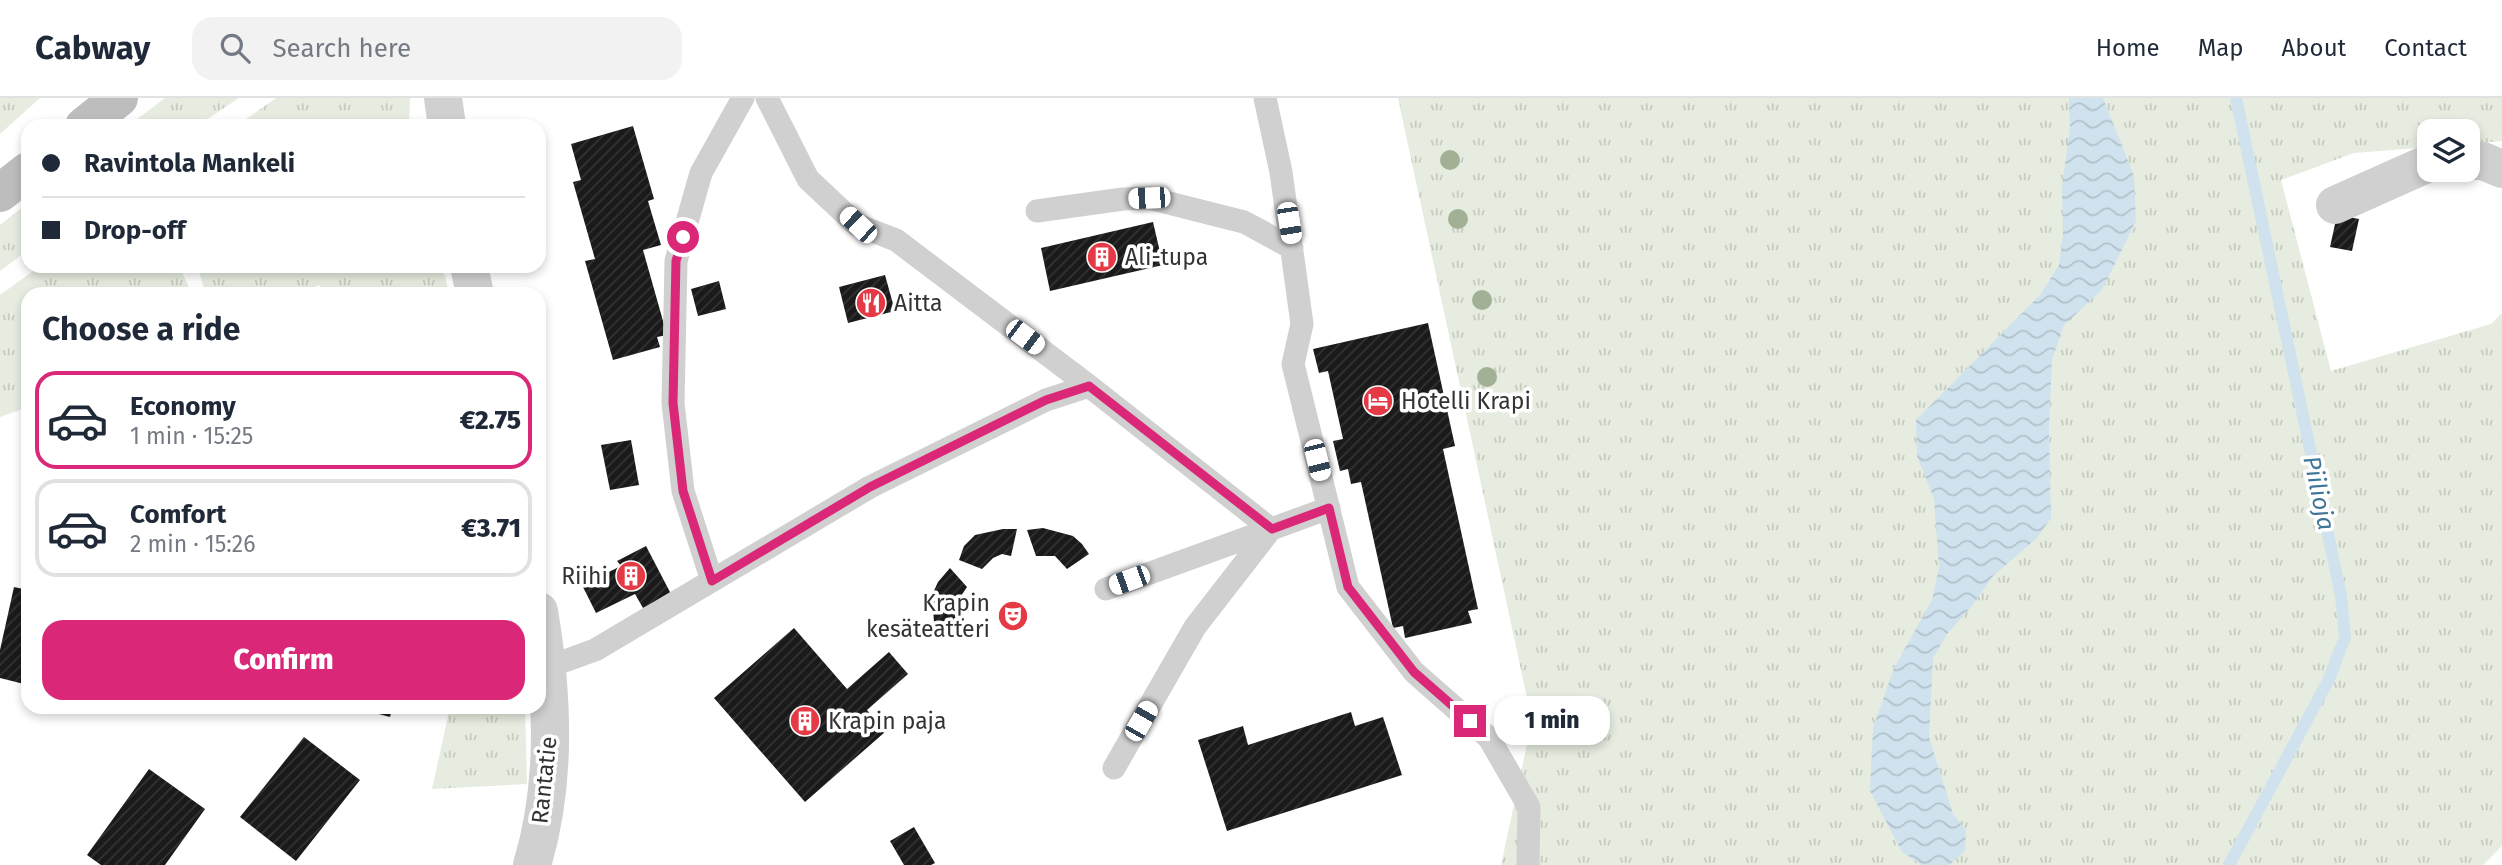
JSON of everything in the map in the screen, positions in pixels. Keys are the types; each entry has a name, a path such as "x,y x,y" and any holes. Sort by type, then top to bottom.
{"main road":[{"path":"93,119 119,98"},
{"path":"0,193 21,176"}],"street":[{"path":"443,98 446,119"},
{"path":"2480,161 2502,169"},
{"path":"2335,205 2417,168"},
{"name":"Rantatie","path":"532,865 537,849 550,762 546,655"}],"lane":[{"path":"712,581 683,491 674,416 676,261 701,173 743,98"},
{"path":"767,98 808,179 858,225 895,240 1089,386 1272,529"},
{"path":"1265,98 1281,172 1302,324 1293,364 1348,587 1414,672 1489,738 1529,807 1528,865"},
{"path":"1037,211 1149,198 1244,222 1292,248"},
{"path":"548,667 595,649 870,487 1046,400 1089,386"},
{"path":"1106,589 1329,508"},
{"path":"1114,768 1195,627 1272,529"}],"green space":[{"path":"0,98 40,98 0,134"},
{"path":"165,98 239,98 208,119 137,119"},
{"path":"276,98 410,98 409,119 246,119"},
{"path":"1398,98 2502,98 2502,141 2480,143 2480,119 2417,119 2417,148 2354,153 2281,180 2331,371 2491,324 2502,313 2502,846 2483,865 1501,865 1532,721"},
{"path":"21,208 21,255 0,271 0,225"},
{"path":"30,273 182,273 188,287 21,287 21,410 0,417 0,295"},
{"path":"199,273 443,273 447,287 319,285 204,287"},
{"path":"448,714 525,714 527,784 432,789"}],"water":[{"path":"2069,98 2103,98 2134,176 2136,221 2102,290 2064,325 2052,360 2049,426 2051,518 2037,538 1993,576 1972,606 1947,634 1933,658 1929,737 1953,814 1966,830 1965,851 1949,865 1922,865 1902,852 1870,791 1873,728 1894,668 1932,600 1939,567 1934,499 1917,456 1916,420 2040,295 2059,265 2063,234 2062,187 2070,127"}],"building":[{"path":"633,126 654,199 648,201 661,245 643,250 667,335 657,337 660,347 613,360 585,261 595,259 573,182 581,180 571,144"},
{"path":"2337,215 2359,219 2352,251 2330,247"},
{"name":"Ali-tupa","path":"1153,222 1163,265 1050,291 1041,248"},
{"path":"885,275 895,311 848,323 839,287"},
{"path":"719,281 726,309 698,316 691,289"},
{"path":"1428,323 1455,446 1443,449 1478,609 1468,611 1472,623 1405,638 1403,626 1393,628 1361,482 1351,484 1348,469 1340,471 1333,441 1343,439 1328,371 1319,373 1313,349"},
{"path":"631,440 639,485 610,490 601,445"},
{"path":"1043,528 1073,536 1089,554 1067,569 1055,556 1036,556 1027,530"},
{"path":"1017,529 1011,556 1002,554 993,558 982,569 959,560 964,546 975,535"},
{"name":"Riihi","path":"646,546 671,594 643,608 635,594 596,613 582,585 621,566 617,561"},
{"path":"950,568 967,587 961,596 960,607 964,620 940,635 934,622 932,595 938,582"},
{"path":"14,587 21,588 21,683 0,678 0,650"},
{"name":"Krapin paja","path":"794,628 847,689 889,652 908,674 867,710 885,732 805,802 714,698"},
{"path":"1351,712 1355,726 1383,717 1402,775 1227,831 1198,740 1243,726 1248,745"},
{"path":"304,737 360,780 296,861 240,817"},
{"path":"149,769 205,809 165,865 101,865 87,855"},
{"path":"914,827 935,863 904,865 890,841"}],"waterway":[{"name":"Piilioja","path":"2229,865 2329,679 2345,637 2341,596 2236,98"}],"place":[{"name":"Ali-tupa","path":"1102,257"},
{"name":"Aitta","path":"871,303"},
{"name":"Hotelli Krapi","path":"1378,401"},
{"name":"Riihi","path":"631,576"},
{"name":"Krapin kesäteatteri","path":"1013,616"},
{"name":"Krapin paja","path":"805,721"}],"route":[{"path":"683,237 676,261 673,403 683,491 712,581 870,487 1046,400 1089,386 1272,529 1329,508 1348,587 1414,672 1470,721"}]}
